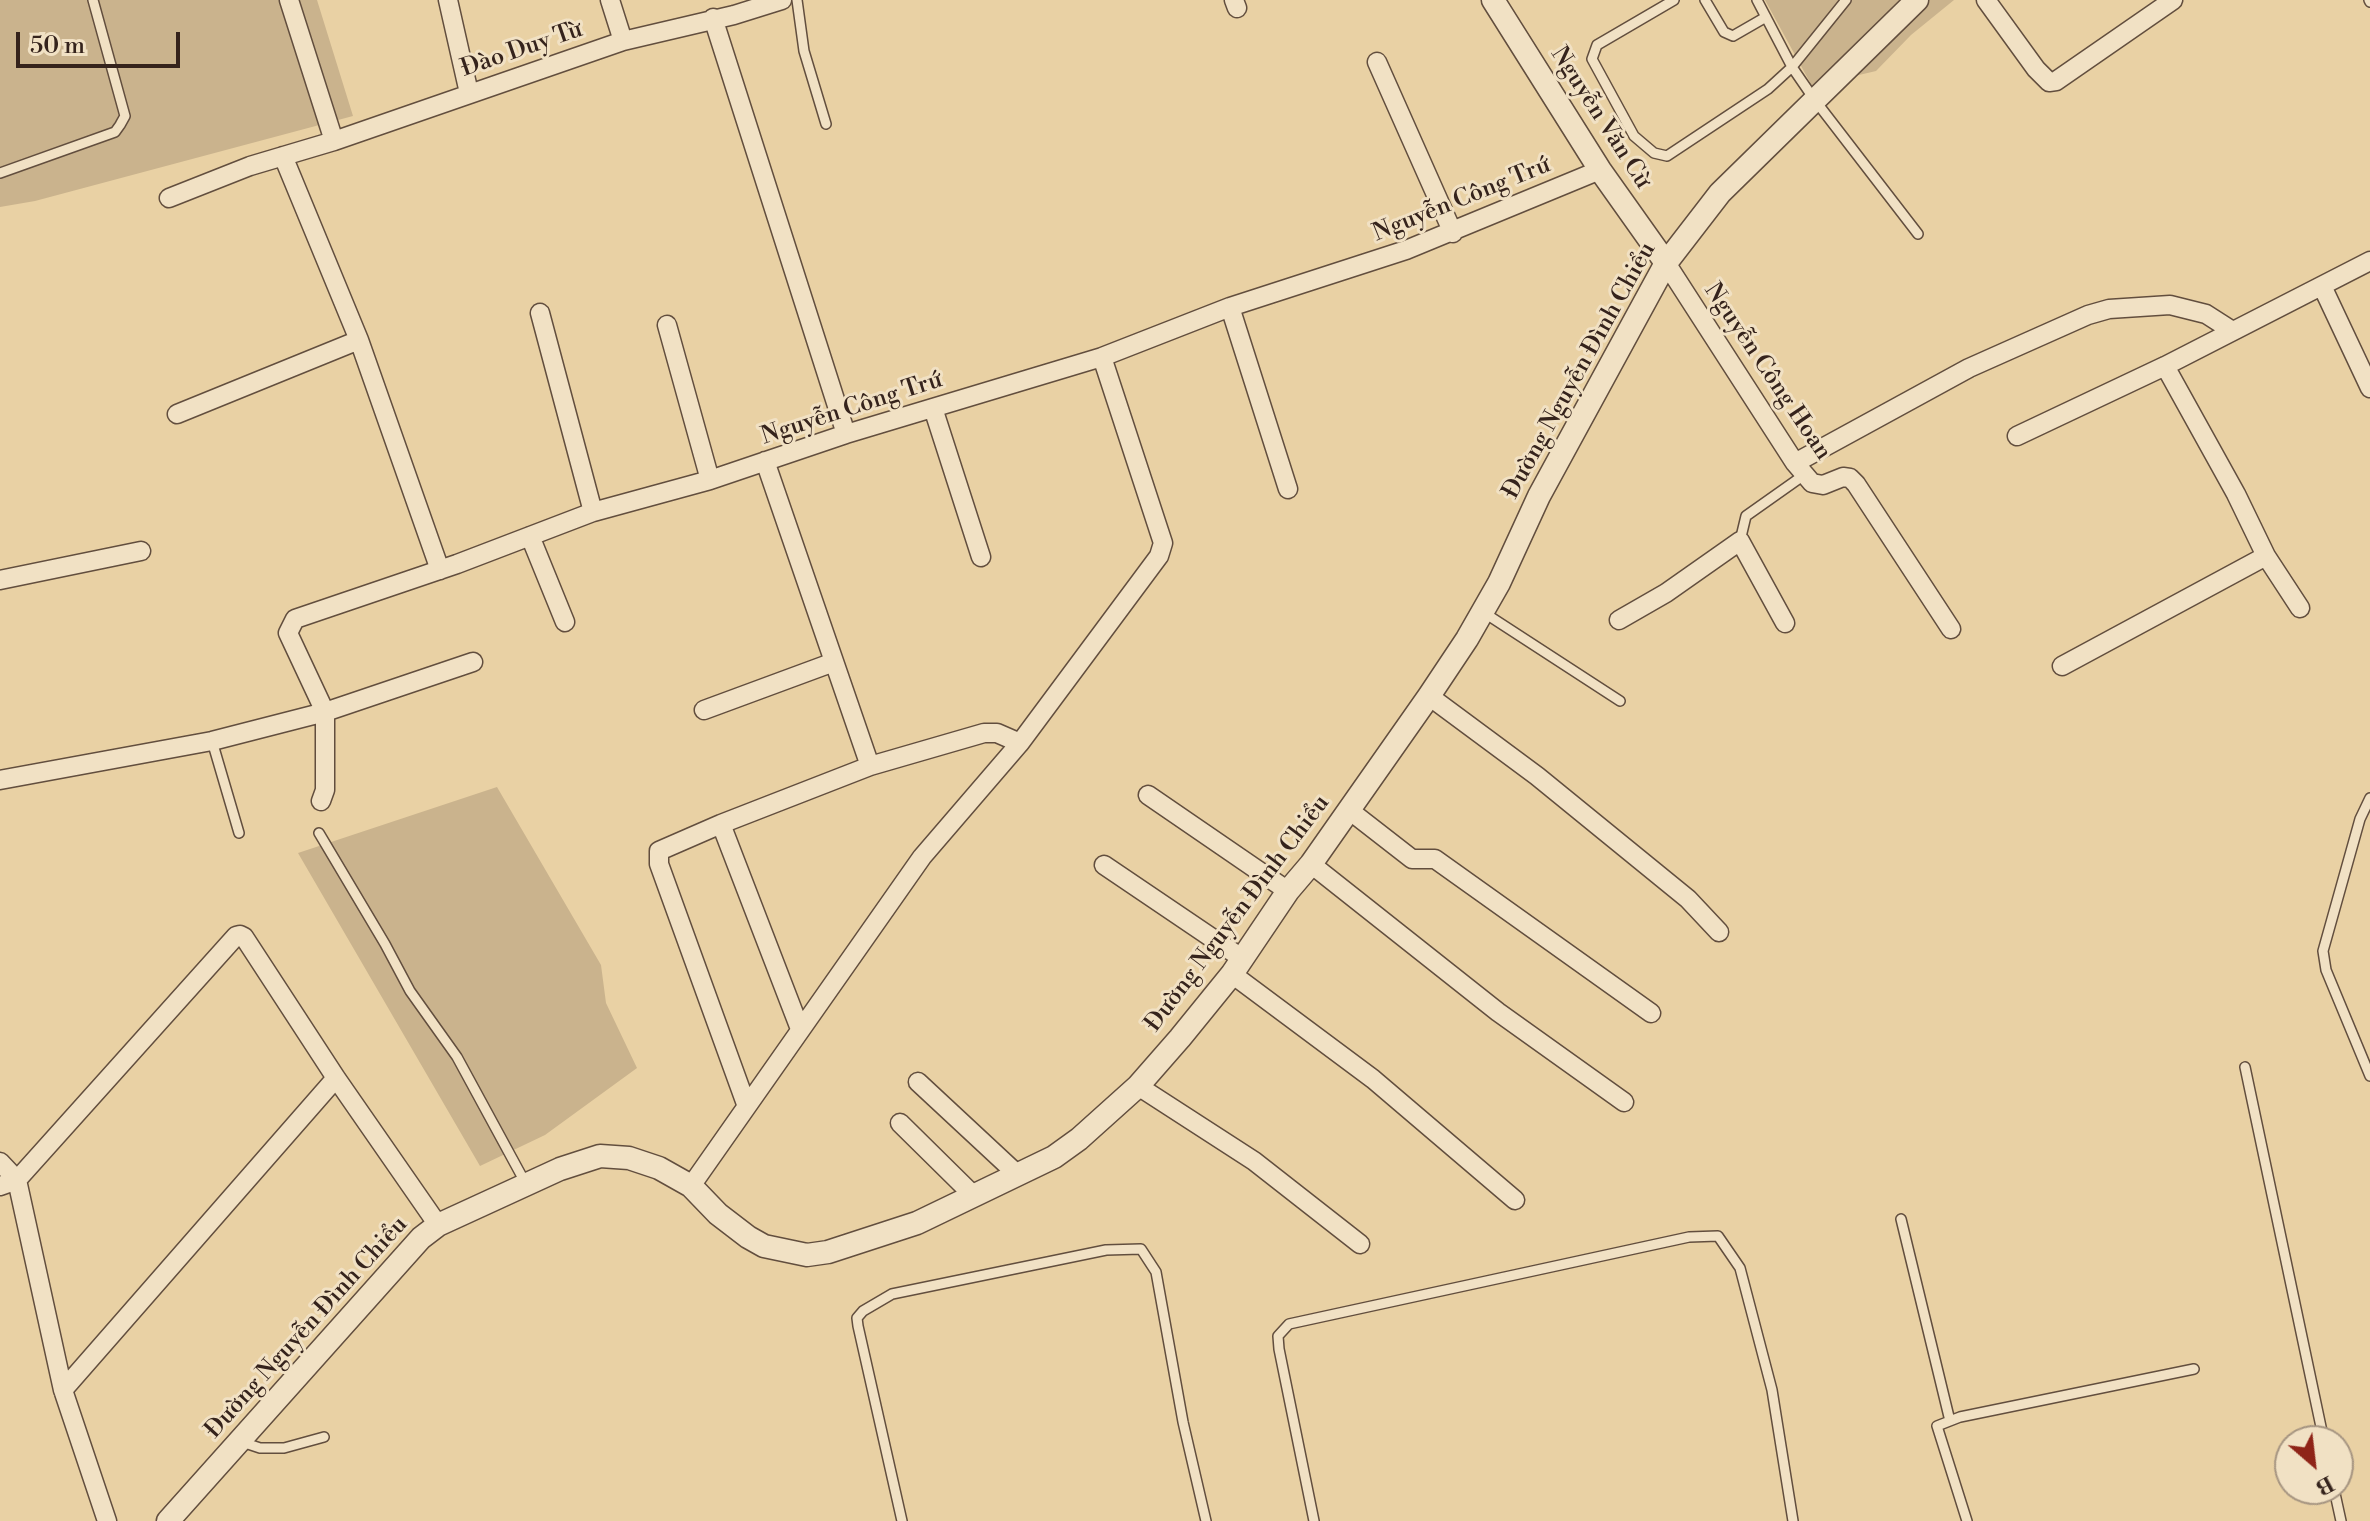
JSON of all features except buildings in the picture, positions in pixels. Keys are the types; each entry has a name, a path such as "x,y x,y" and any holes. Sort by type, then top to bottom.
{"street":[{"path":"289,0 334,141"},
{"path":"448,0 469,93"},
{"path":"610,0 623,41"},
{"name":"Đào Duy Từ","path":"169,198 250,166 334,141 623,41 713,18 732,7 782,0"},
{"name":"Nguyễn Văn Cừ","path":"1493,0 1600,170 1666,263"},
{"name":"Đường Nguyễn Đình Chiểu","path":"168,1521 412,1247 438,1225 560,1169 600,1156 629,1158 691,1186 718,1214 764,1246 807,1255 828,1252 917,1223 1054,1157 1079,1139 1138,1086 1237,966 1429,696 1499,583 1539,496 1666,263 1720,193 1917,0"},
{"path":"1986,0 2049,82 2056,81 2173,0"},
{"path":"713,18 846,434"},
{"path":"1377,62 1453,233"},
{"path":"283,156 359,340 440,570"},
{"name":"Nguyễn Công Trứ","path":"321,801 325,790 325,712 288,633 295,619 440,570 593,512 710,480 846,434 1102,357 1230,307 1453,233 1600,170"},
{"path":"2017,436 2165,366 2370,261"},
{"name":"Nguyễn Công Hoan","path":"1666,263 1800,469 1812,483 1823,485 1843,477 1850,478 1856,484 1951,629"},
{"path":"2322,286 2370,388"},
{"path":"1800,469 1969,368 2088,315 2109,309 2170,305 2206,314 2231,330"},
{"path":"1230,307 1288,489"},
{"path":"540,313 593,512"},
{"path":"667,325 710,480"},
{"path":"177,414 359,340"},
{"path":"691,1186 922,857 1020,743 1159,556 1163,543 1102,357"},
{"path":"2165,366 2236,494 2266,556 2300,608"},
{"path":"933,408 981,557"},
{"path":"765,461 870,766"},
{"path":"530,536 565,622"},
{"path":"1619,620 1666,593 1740,541 1785,623"},
{"path":"0,580 141,551"},
{"path":"2062,666 2266,556"},
{"path":"0,780 212,741 325,712 473,662"},
{"path":"704,710 834,662"},
{"path":"1429,696 1537,776 1688,899 1719,932"},
{"path":"746,1104 657,857 659,851 870,766 984,733 997,733 1020,743"},
{"path":"1148,795 1288,891"},
{"path":"1349,810 1412,859 1435,859 1651,1013"},
{"path":"721,824 800,1029"},
{"path":"1311,864 1498,1012 1624,1102"},
{"path":"1104,865 1237,966 1515,1200"},
{"path":"8,1183 236,936 244,937 336,1078 438,1225"},
{"path":"63,1390 336,1078"},
{"path":"918,1082 1018,1175"},
{"path":"1138,1086 1254,1161 1360,1244"},
{"path":"900,1123 973,1195"},
{"path":"0,1162 63,1390 107,1521"}],"lane":[{"path":"0,173 115,132 125,116 93,0"},
{"path":"797,0 804,51 826,124"},
{"path":"1674,0 1597,45 1592,59 1634,136 1654,153 1667,156 1760,96 1792,67 1846,0"},
{"path":"1705,0 1724,32 1733,36 1766,17"},
{"path":"1757,0 1792,67 1814,99 1918,234"},
{"path":"1740,541 1746,516 1800,469"},
{"path":"1483,612 1620,701"},
{"path":"212,741 239,833"},
{"path":"2370,798 2360,819 2323,951 2326,970 2370,1076"},
{"path":"319,833 410,991 457,1057 526,1184"},
{"path":"2245,1067 2321,1425"},
{"path":"1901,1219 1950,1421"},
{"path":"1314,1521 1279,1349 1278,1336 1289,1324 1689,1237 1718,1236 1740,1268 1764,1359 1772,1390 1793,1521"},
{"path":"902,1521 858,1326 857,1318 863,1311 892,1294 1106,1250 1141,1249 1156,1272 1183,1422 1206,1521"},
{"path":"1967,1521 1937,1426 2194,1369"},
{"path":"239,1441 260,1448 284,1448 324,1437"}],"shaded area":[{"path":"0,0 317,0 353,116 35,201 0,207"},
{"path":"1765,0 1954,0 1911,35 1876,71 1812,86"},
{"path":"497,787 601,965 606,1003 637,1068 545,1135 480,1166 298,853"}]}
